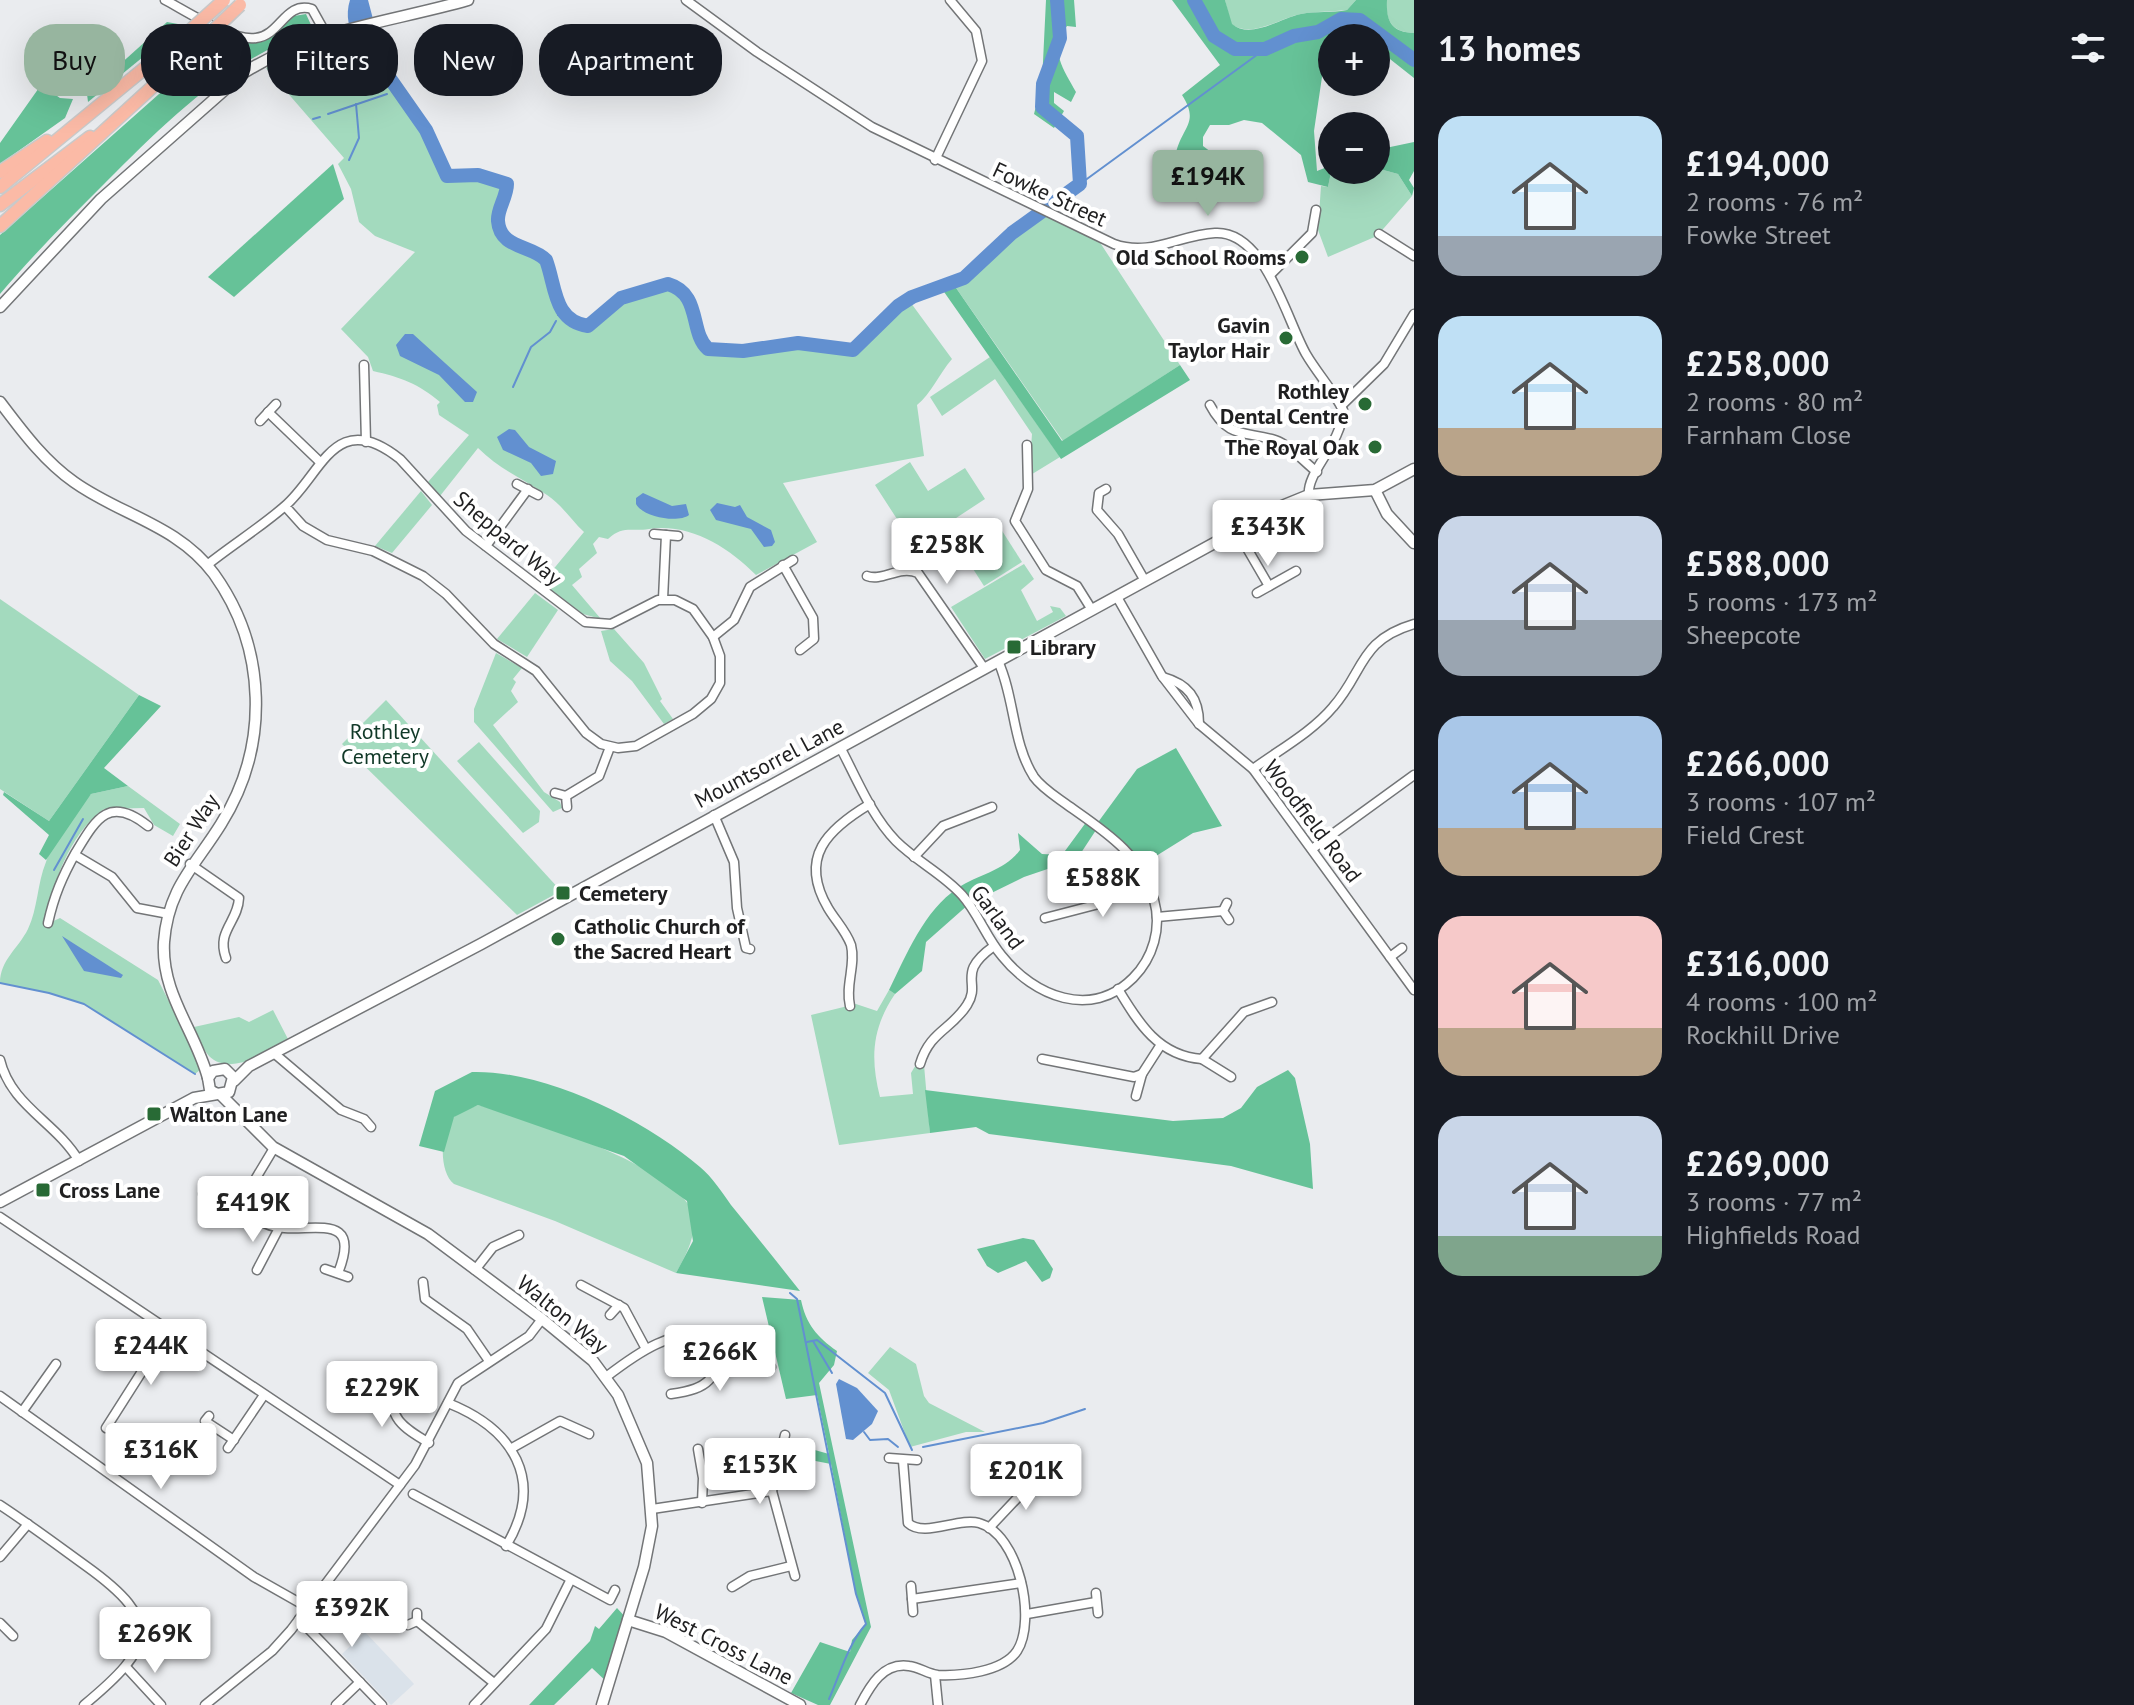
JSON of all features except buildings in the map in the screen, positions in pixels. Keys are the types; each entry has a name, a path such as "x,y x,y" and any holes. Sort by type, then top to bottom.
{"highway":[{"path":"0,187 224,0"},
{"path":"0,226 243,3"},
{"path":"0,172 104,103"},
{"path":"0,205 131,107"}],"street":[{"path":"165,0 242,38 257,38 267,34"},
{"path":"364,24 468,0"},
{"name":"Fowke Street","path":"686,0 757,52 872,127 1052,216 1132,250 1148,250 1201,235 1226,234 1241,243 1271,274 1300,342 1341,406"},
{"path":"935,160 982,61 976,31 950,0"},
{"path":"280,24 289,12 305,7 312,9 320,24"},
{"path":"0,307 101,199 221,91 267,59"},
{"path":"1271,274 1312,233 1316,210"},
{"path":"1379,234 1414,256"},
{"path":"1414,314 1384,364 1341,406 1339,434 1309,484 1309,495 1375,490 1414,469"},
{"path":"207,565 285,506 319,461 341,445 366,442 364,365"},
{"path":"364,377 376,377"},
{"name":"Bier Way","path":"0,402 56,468 98,497 155,523 207,565 230,599 248,641 256,711 249,761 220,826 190,864 169,914 164,941 167,980 176,1007 200,1051 208,1080"},
{"path":"260,421 276,404"},
{"path":"1210,405 1216,417 1231,430 1277,441 1317,472"},
{"path":"268,412 319,461"},
{"name":"Sheppard Way","path":"366,442 400,459 445,511 577,618 592,625 611,624 663,599"},
{"path":"1023,449 1028,489 1016,512 1017,525 1046,570 1077,586 1092,610"},
{"path":"517,484 538,495"},
{"path":"486,546 528,489"},
{"path":"1100,490 1097,510 1118,534 1145,581"},
{"path":"1375,490 1387,514 1414,543"},
{"name":"Mountsorrel Lane","path":"223,1069 249,1066 275,1054 1237,531 1309,495"},
{"path":"285,506 303,526 327,540 386,556 423,576 446,594 487,638 536,671 586,733 610,747 636,746 700,710 717,689 721,663 713,637 693,609 675,600 663,599 666,535"},
{"path":"1237,531 1269,586"},
{"path":"654,534 678,536"},
{"path":"713,637 734,620 750,587 793,560"},
{"path":"783,565 815,624 812,642 800,650"},
{"path":"872,580 904,570 918,573 984,668"},
{"path":"1257,593 1296,571"},
{"name":"Woodfield Road","path":"1117,597 1162,676 1190,691 1197,701 1199,724 1253,769 1414,990"},
{"path":"1253,769 1332,709 1358,665 1376,644 1414,624"},
{"path":"812,642 821,649"},
{"name":"Garland","path":"840,747 889,833 965,899 994,946 1014,970 1048,994 1079,1001 1103,997 1118,989 1139,972 1149,958 1157,917 1145,878 1130,853 1118,841 1037,781 1018,736 1010,694 998,661"},
{"path":"555,793 566,796 599,776 610,747"},
{"path":"1312,849 1414,775"},
{"path":"566,796 567,807"},
{"path":"850,1006 842,992 852,964 850,942 821,895 815,865 826,837 837,825 870,804"},
{"path":"914,857 943,826 988,808 986,820"},
{"path":"53,918 57,886 99,817 119,811 144,820"},
{"path":"714,815 734,862 737,908 745,949"},
{"path":"75,855 112,877 137,908 169,914"},
{"path":"190,864 239,898 238,907 217,949 226,958"},
{"path":"1045,918 1095,905 1116,890 1145,878"},
{"path":"1157,917 1225,907 1229,920"},
{"path":"1056,915 1059,927"},
{"path":"920,1064 933,1036 967,1006 974,963 994,946"},
{"path":"1390,957 1402,948"},
{"path":"1118,989 1160,1046 1173,1054 1202,1059 1231,1077"},
{"path":"1202,1059 1244,1012 1268,1003 1262,993"},
{"path":"1136,1096 1142,1074 1160,1046"},
{"path":"914,1047 924,1052"},
{"name":"Bier Way","path":"200,1051 223,1069 234,1083"},
{"path":"275,1054 346,1114 364,1119 371,1127"},
{"path":"0,1060 14,1094 61,1135 79,1161"},
{"path":"1046,1064 1134,1077 1142,1074"},
{"name":"Mountsorrel Lane","path":"219,1095 249,1066"},
{"path":"194,1098 208,1080 223,1069"},
{"name":"Walton Way","path":"208,1080 219,1095 274,1148 404,1220 542,1319 593,1361 606,1377 640,1439 651,1482 652,1509 648,1549 602,1705"},
{"name":"Walton Way","path":"234,1083 245,1121"},
{"path":"0,1202 194,1098 219,1095"},
{"path":"364,1119 369,1110"},
{"path":"274,1148 250,1188 255,1213 261,1221 278,1230 322,1225 335,1229 343,1237 346,1247 338,1273"},
{"path":"203,1194 219,1184 250,1188"},
{"path":"0,1217 400,1485"},
{"path":"257,1270 278,1230"},
{"path":"475,1270 493,1247 514,1240"},
{"path":"325,1269 348,1277"},
{"path":"423,1282 421,1301 467,1329 489,1361"},
{"path":"581,1285 619,1305 636,1327 646,1349"},
{"path":"610,1315 619,1305"},
{"path":"205,1705 272,1651 299,1619 429,1443 458,1383 529,1336 542,1319"},
{"path":"106,1428 169,1329"},
{"path":"606,1377 646,1349 682,1337 713,1337 748,1359 771,1367"},
{"path":"671,1394 705,1386 714,1375 725,1343"},
{"path":"22,1412 56,1364"},
{"path":"49,1374 58,1380"},
{"path":"393,1383 391,1410 395,1419 429,1443"},
{"path":"705,1386 710,1395"},
{"path":"209,1416 205,1421 231,1444 264,1395"},
{"path":"0,1396 254,1577 307,1607"},
{"path":"448,1403 486,1421 512,1448 523,1480 524,1495 517,1528 506,1546"},
{"path":"512,1448 552,1423 568,1422 589,1434"},
{"path":"572,1436 577,1427"},
{"path":"785,1435 786,1449 772,1491 795,1576"},
{"path":"698,1449 702,1503"},
{"path":"889,1458 917,1460"},
{"path":"689,1463 700,1461"},
{"path":"860,1705 878,1677 895,1666 910,1666 935,1675 995,1668 1005,1663 1023,1641 1027,1614 1021,1583 1011,1558 989,1528 976,1522 912,1527 906,1518 903,1461"},
{"path":"1032,1467 1049,1485"},
{"path":"989,1528 1039,1475"},
{"path":"426,1501 432,1491"},
{"path":"652,1509 772,1491"},
{"path":"413,1494 570,1581 610,1600 615,1590"},
{"path":"0,1505 127,1598 138,1619 140,1634 136,1650 126,1667 84,1705"},
{"path":"0,1557 28,1524"},
{"path":"735,1581 791,1566"},
{"path":"474,1705 546,1629 570,1581"},
{"path":"912,1599 1021,1583"},
{"path":"911,1586 913,1612"},
{"path":"1027,1614 1096,1598 1098,1613"},
{"path":"140,1634 165,1633 188,1613"},
{"path":"299,1619 382,1705"},
{"path":"414,1620 494,1683"},
{"name":"West Cross Lane","path":"628,1620 666,1632 800,1705"},
{"path":"126,1667 161,1705"},
{"path":"935,1675 938,1705"},
{"path":"336,1705 360,1682"}],"shaded area":[{"path":"365,1632 414,1684 391,1705 342,1654"}],"green space":[{"path":"1046,0 1074,0 1076,27 1067,26 1061,35 1058,52 1076,92 1071,102 1054,92 1054,103 1064,111 1054,128 1034,114 1042,82"},
{"path":"1172,0 1225,0 1232,24 1248,30 1301,14 1347,10 1356,0 1387,0 1389,19 1395,28 1414,33 1414,78 1390,59 1390,24 1318,24 1319,96 1314,131 1318,184 1329,184 1328,187 1308,182 1301,155 1262,123 1244,120 1229,125 1210,125 1203,137 1203,146 1219,158 1220,165 1208,173 1176,153 1190,119 1182,95 1220,65"},
{"path":"1225,0 1356,0 1347,10 1301,14 1247,29 1231,24"},
{"path":"1387,0 1414,0 1414,33 1395,28 1387,14"},
{"path":"306,14 311,24 285,24 294,16"},
{"path":"267,39 267,51 251,59 251,43"},
{"path":"141,45 141,59 125,72 125,60"},
{"path":"398,93 420,126 448,180 473,178 507,184 501,212 503,230 515,243 542,255 560,309 585,326 627,294 645,287 664,285 680,291 686,298 708,349 737,351 802,343 853,350 879,321 908,299 952,359 917,405 924,456 783,483 817,542 756,575 720,546 693,533 664,528 627,530 608,539 599,537 593,544 597,553 579,569 582,577 572,585 601,619 583,614 542,583 584,532 553,499 503,468 478,448 440,496 428,482 469,435 439,415 437,405 440,402 424,390 373,371 368,357 341,329 415,252 375,236 359,222 351,189 338,164 344,158 290,96 398,96"},
{"path":"33,96 73,99 65,118 0,164 0,143"},
{"path":"157,96 199,96 128,160 0,294 0,235"},
{"path":"1414,142 1414,171 1409,180 1414,188 1412,196 1398,174 1390,172 1390,147"},
{"path":"333,164 344,199 234,297 208,277"},
{"path":"1390,172 1398,174 1412,196 1377,236 1328,257 1318,230 1321,186 1328,187 1329,184 1390,184"},
{"path":"1044,215 1099,241 1180,365 1063,441 954,285 976,273 1013,235"},
{"path":"954,285 1062,441 1180,365 1190,380 1061,459 942,289"},
{"path":"990,357 1060,457 1029,476 1032,434 995,379 942,416 930,397"},
{"path":"910,462 928,491 965,468 985,499 950,522 952,527 917,550 875,485"},
{"path":"421,491 432,505 392,553 375,546"},
{"path":"997,523 1022,562 984,586 959,547"},
{"path":"1024,564 1034,579 1021,590 1037,621 1053,612 1050,606 1060,608 1066,616 985,659 951,607"},
{"path":"535,593 558,610 527,657 497,639"},
{"path":"0,599 139,695 49,821 0,789"},
{"path":"614,629 644,663 662,699 660,701 673,719 664,724 632,681 610,661 601,631"},
{"path":"496,653 522,668 513,679 516,682 511,691 518,702 493,725 544,792 560,802 562,808 553,812 474,722 474,709"},
{"path":"139,695 161,706 104,768 128,786 91,794 46,860 39,854 49,835 3,795 4,792 49,821"},
{"name":"Rothley Cemetery","path":"386,700 561,891 517,915 342,744"},
{"path":"479,742 540,811 539,822 523,833 457,761"},
{"path":"1176,748 1222,826 1193,833 1140,866 1098,827 1077,859 1024,877 969,904 926,942 922,971 895,994 889,990 917,934 935,908 958,888 1014,857 1020,850 1018,833 1042,854 1062,855 1087,821 1096,825 1137,769"},
{"path":"128,786 180,824 173,836 154,825 144,808 104,809 81,832 64,861 45,925 60,918 158,980 198,1058 200,1070 195,1074 84,1004 0,983 6,961 31,921 43,870 59,835 91,794"},
{"path":"889,990 895,994 882,1019 875,1044 880,1097 913,1094 911,1073 917,1063 924,1065 930,1133 839,1145 811,1015 856,1004 877,1011"},
{"path":"273,1010 289,1041 238,1063 218,1062 209,1056 194,1027 239,1017 249,1022"},
{"path":"1288,1070 1295,1078 1310,1144 1313,1189 1231,1166 989,1134 976,1127 930,1133 925,1090 1173,1121 1223,1118 1241,1108 1257,1087"},
{"path":"472,1072 531,1079 562,1089 593,1101 652,1132 709,1175 800,1291 676,1273 693,1241 687,1201 624,1156 478,1105 454,1117 444,1152 419,1146 435,1091"},
{"path":"478,1105 527,1119 592,1144 652,1173 674,1189 688,1204 694,1222 691,1240 676,1273 555,1221 454,1184 443,1161 446,1132 456,1115"},
{"path":"1023,1238 1034,1240 1053,1269 1050,1278 1042,1282 1026,1261 998,1273 987,1266 977,1249"},
{"path":"762,1297 801,1300 813,1329 837,1351 834,1365 819,1383 871,1627 830,1705 818,1705 791,1693 820,1642 850,1652 852,1640 866,1624 856,1594 831,1464 800,1458 797,1445 829,1454 817,1395 786,1399"},
{"path":"890,1347 916,1364 924,1396 929,1403 985,1432 966,1432 910,1447 889,1390 868,1373"},
{"path":"617,1608 628,1620 609,1684 592,1668 554,1705 529,1705 590,1641 595,1626 599,1629"}],"water":[{"path":"350,0 368,0 373,24 350,24"},
{"path":"405,334 413,334 477,392 473,402 465,402 439,375 400,356 396,345"},
{"path":"509,429 515,430 529,447 556,461 553,474 541,476 531,463 503,450 497,437"},
{"path":"643,493 672,506 686,504 689,515 670,519 646,513 636,504 636,498"},
{"path":"717,503 735,507 740,505 747,517 771,530 775,542 772,546 764,547 751,529 716,520 710,510"},
{"path":"62,936 123,975 121,978 84,971"},
{"path":"839,1379 857,1388 878,1411 872,1424 853,1440 846,1439 836,1384"}],"waterway":[{"path":"398,90 426,130 447,176 478,175 507,184 498,216 500,230 510,242 546,260 562,310 577,323 588,326 621,298 668,284 679,289 691,304 702,342 708,349 743,351 798,343 853,350 898,306 912,297 964,278 1012,233 1080,184 1077,136 1042,107 1043,84 1060,38 1057,0"},
{"path":"1194,0 1214,36 1235,49 1265,49 1294,36 1318,32 1341,19 1360,20 1414,60"},
{"path":"1080,184 1265,49"},
{"path":"328,114 381,96"},
{"path":"349,160 359,138 356,104"},
{"path":"313,119 320,117"},
{"path":"558,315 560,309"},
{"path":"513,387 531,347 550,332 556,321"},
{"path":"54,870 83,819"},
{"path":"0,983 84,1004 195,1074"},
{"path":"790,1293 797,1299 856,1594 866,1624 849,1650 829,1699"},
{"path":"807,1342 817,1340 885,1393 912,1450"},
{"path":"813,1341 832,1373"},
{"path":"923,1447 1043,1423 1085,1409"},
{"path":"864,1432 870,1440 888,1439 898,1447"}],"place":[{"name":"Old School Rooms","path":"1302,257"},
{"name":"Gavin Taylor Hair","path":"1286,338"},
{"name":"Rothley Dental Centre","path":"1365,404"},
{"name":"The Royal Oak","path":"1375,447"},
{"name":"Library","path":"1014,647"},
{"name":"Cemetery","path":"563,893"},
{"name":"Catholic Church of the Sacred Heart","path":"558,939"},
{"name":"Walton Lane","path":"154,1114"},
{"name":"Cross Lane","path":"43,1190"}]}
